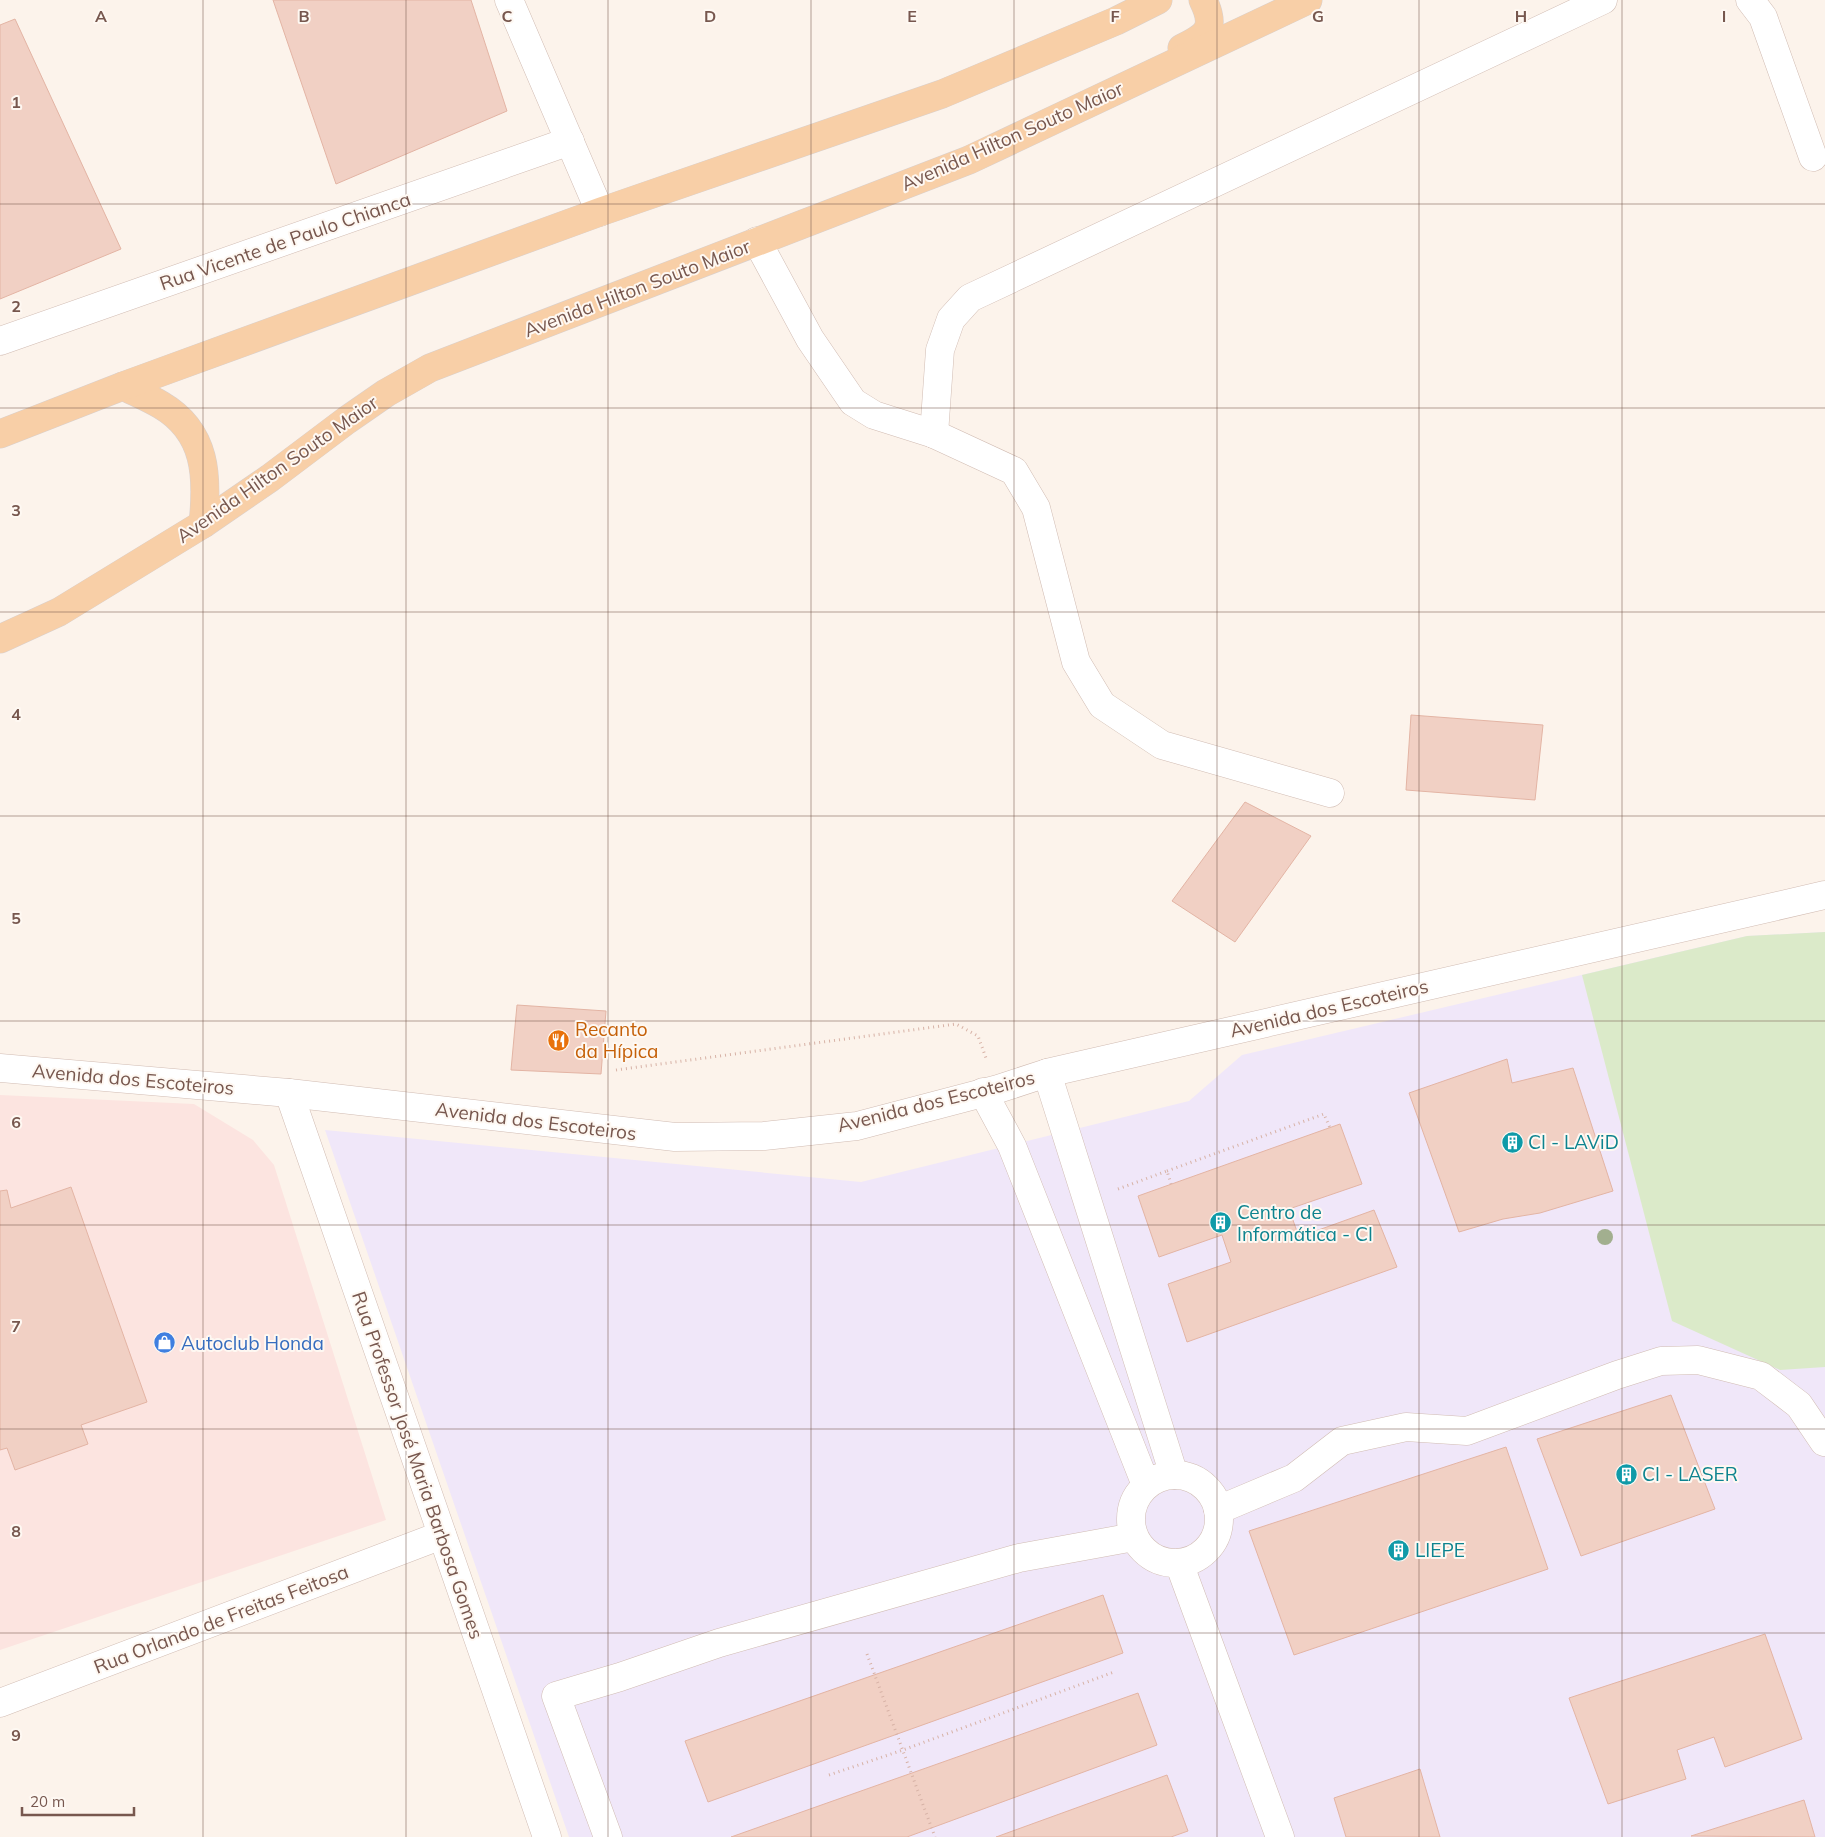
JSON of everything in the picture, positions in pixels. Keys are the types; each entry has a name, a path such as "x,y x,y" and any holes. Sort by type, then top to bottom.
{"main road":[{"path":"0,434 123,386 600,212 942,94 1116,21 1158,0"},
{"path":"1027,131 1098,88 1198,41 1207,33 1209,21 1208,9 1203,0"},
{"name":"Avenida Hilton Souto Maior","path":"0,639 59,612 203,524 270,478 386,393 430,368 969,160 1308,0"},
{"path":"123,386 162,405 182,421 193,435 204,467 206,492 203,524"}],"street":[{"path":"509,0 600,212"},
{"path":"934,434 940,350 951,319 970,298 1602,0"},
{"path":"1750,0 1763,17 1813,157"},
{"name":"Rua Vicente de Paulo Chianca","path":"0,342 570,141"},
{"path":"757,241 810,339 853,402 874,415 934,434 1014,471 1036,508 1076,662 1102,705 1162,745 1330,793"},
{"name":"Avenida dos Escoteiros","path":"0,1068 289,1093 675,1137 764,1136 857,1126 991,1091 1046,1073 1825,895"},
{"path":"1046,1073 1174,1475"},
{"path":"991,1091 1146,1485"},
{"name":"Rua Professor José Maria Barbosa Gomes","path":"289,1093 547,1837"},
{"path":"1218,1510 1294,1478 1342,1441 1406,1427 1467,1431 1617,1375 1661,1361 1698,1360 1760,1376 1799,1405 1824,1442"},
{"path":"1174,1475 1189,1477 1202,1485 1212,1496 1218,1510 1218,1526 1214,1540 1204,1552 1192,1560 1179,1563 1165,1562 1152,1557 1141,1548 1134,1537 1131,1522 1132,1508 1137,1496 1146,1485 1159,1478 1174,1475"},
{"name":"Rua Orlando de Freitas Feitosa","path":"0,1703 442,1535"},
{"path":"608,1837 556,1696 620,1677 719,1643 1019,1558 1134,1537"},
{"path":"1179,1563 1280,1837"}],"path":[{"path":"616,1070 956,1024 978,1036 991,1091"},
{"path":"1087,1200 1324,1114 1330,1128"},
{"path":"1167,1171 1171,1184"},
{"path":"867,1654 934,1837"},
{"path":"829,1775 903,1750 1114,1672"}],"shaded area":[{"path":"1825,932 1825,1837 569,1837 325,1130 861,1182 1189,1101 1242,1055 1747,936"},
{"name":"Autoclub Honda","path":"0,1095 194,1104 253,1140 274,1165 386,1520 0,1650"}],"green space":[{"path":"1825,932 1825,1367 1780,1370 1672,1321 1582,975 1747,936"}],"building":[{"path":"273,0 471,0 507,111 336,184"},
{"path":"15,19 121,249 0,299 0,25"},
{"path":"1411,715 1543,725 1535,800 1406,790"},
{"path":"1245,802 1311,836 1235,942 1172,901"},
{"name":"Recanto da Hípica","path":"517,1005 606,1011 601,1074 511,1070"},
{"name":"CI - LAViD","path":"1507,1059 1512,1083 1573,1068 1613,1191 1540,1213 1503,1219 1459,1232 1409,1093"},
{"name":"Centro de Informática - CI","path":"1340,1124 1362,1184 1289,1209 1299,1237 1374,1210 1397,1267 1187,1342 1168,1284 1231,1262 1222,1235 1159,1257 1138,1196"},
{"path":"71,1187 147,1402 81,1425 88,1444 15,1470 7,1448 0,1450 0,1191 7,1190 11,1208"},
{"name":"CI - LASER","path":"1671,1395 1715,1509 1581,1556 1537,1439"},
{"name":"LIEPE","path":"1506,1447 1548,1569 1294,1655 1249,1531"},
{"path":"1103,1595 1123,1653 708,1802 685,1741"},
{"path":"1765,1634 1802,1739 1725,1767 1714,1737 1677,1750 1686,1779 1608,1804 1569,1698"},
{"path":"1138,1693 1157,1745 907,1837 731,1837"},
{"path":"1420,1769 1440,1837 1346,1837 1334,1798"},
{"path":"1167,1775 1188,1831 1171,1837 996,1837"},
{"path":"1804,1800 1815,1837 1691,1836"}],"place":[{"name":"Recanto da Hípica","path":"559,1040"},
{"name":"CI - LAViD","path":"1512,1142"},
{"name":"Centro de Informática - CI","path":"1221,1223"},
{"name":"Autoclub Honda","path":"165,1343"},
{"name":"CI - LASER","path":"1626,1474"},
{"name":"LIEPE","path":"1399,1550"}]}
